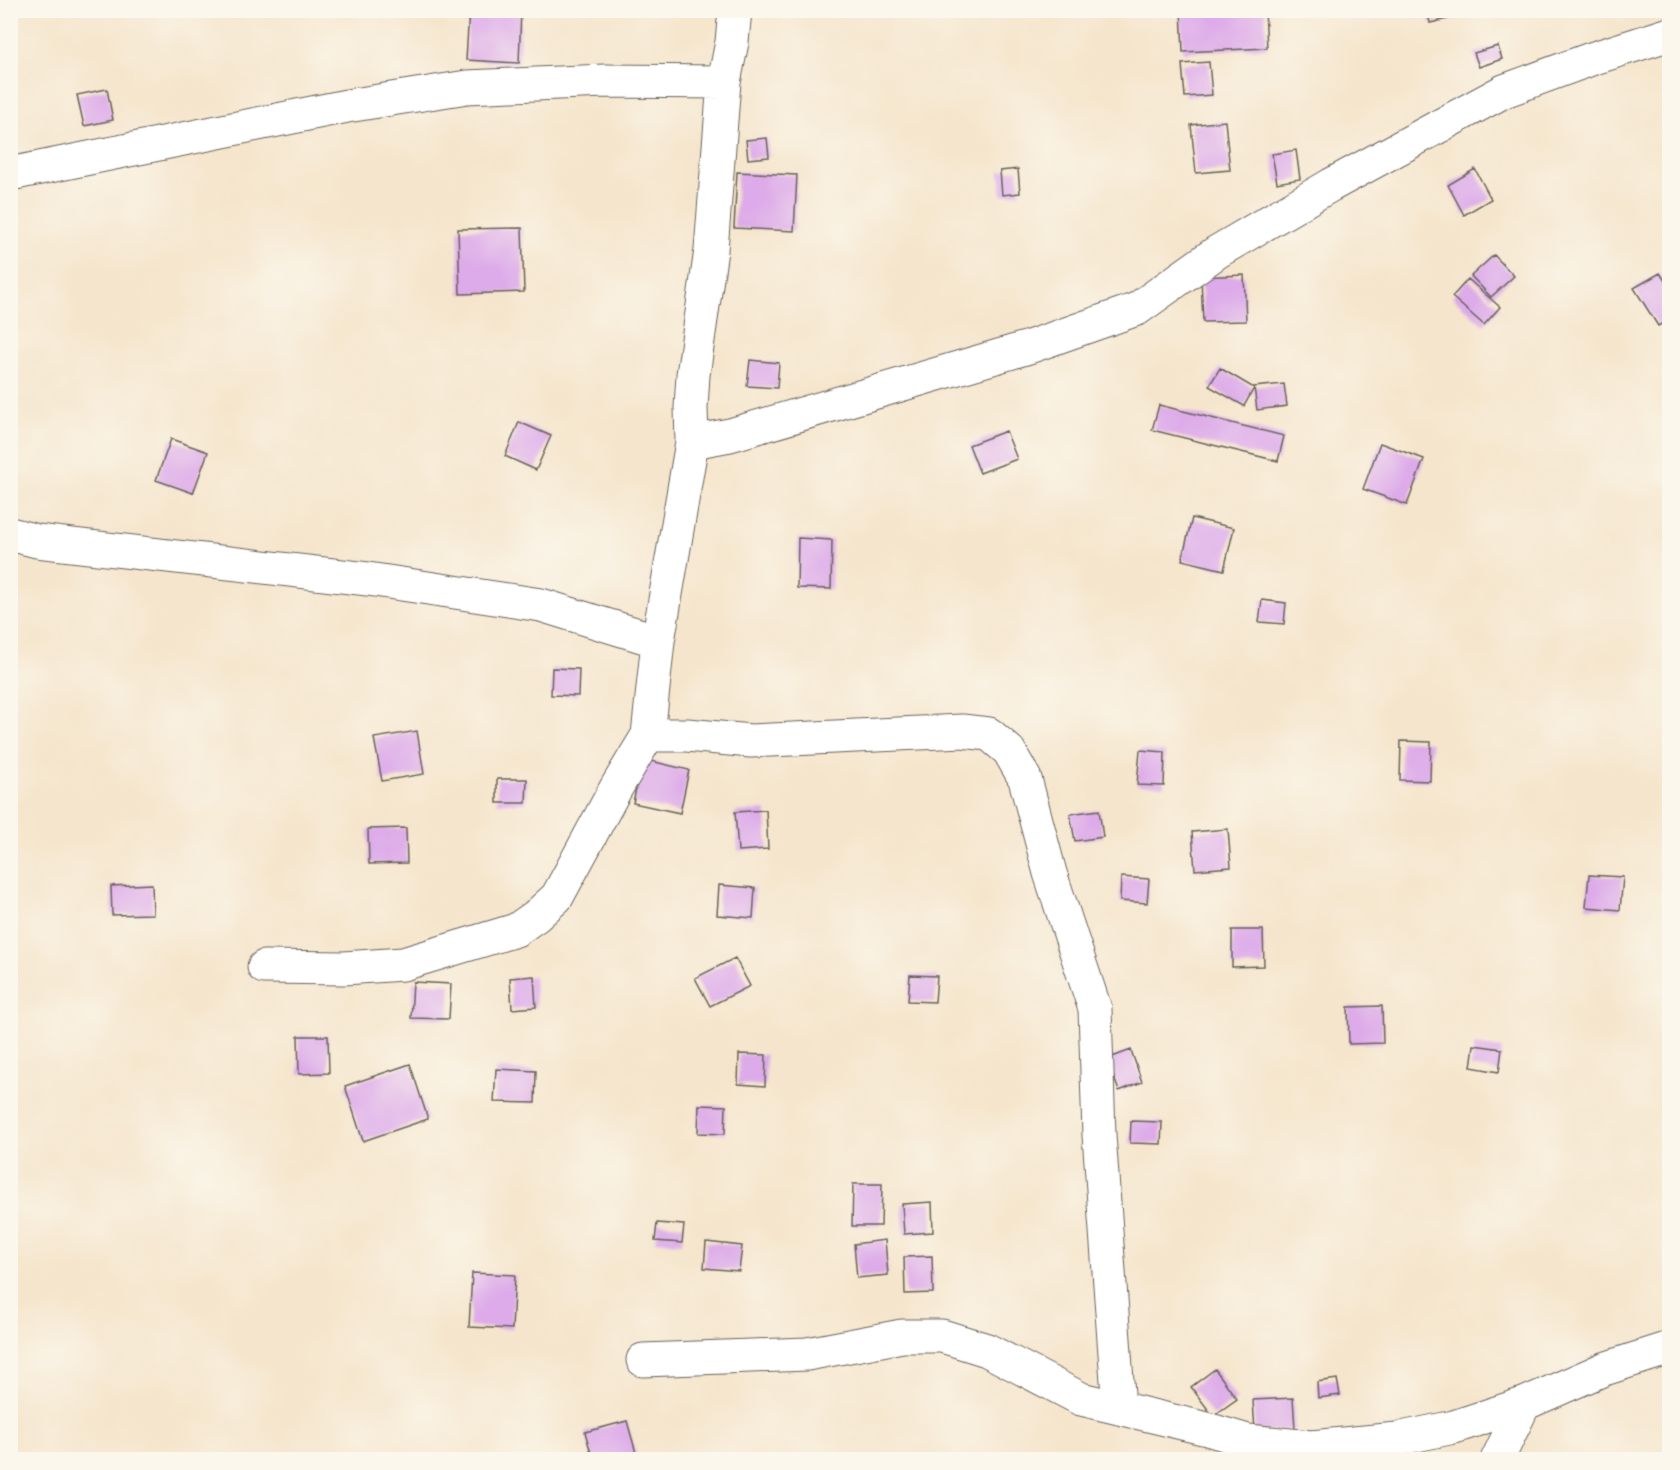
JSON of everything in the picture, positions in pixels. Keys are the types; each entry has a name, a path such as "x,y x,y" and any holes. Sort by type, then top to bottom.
{"street":[{"path":"264,967 344,968 403,964 516,930 557,897 616,788 648,735 658,641 692,442 693,375 711,250 724,82 732,42 735,10"},
{"path":"692,442 730,435 1018,350 1137,309 1217,252 1331,184 1504,91 1670,34"},
{"path":"10,174 347,106 467,87 604,81 724,82"},
{"path":"10,534 37,541 369,579 541,606 658,641"},
{"path":"648,735 687,735 751,741 962,730 989,734 1009,751 1025,778 1050,873 1095,1009 1099,1135 1119,1408"},
{"path":"643,1360 807,1354 902,1336 942,1336 987,1350 1081,1399 1248,1441 1311,1447 1408,1437 1454,1427 1524,1404 1604,1369 1670,1348"},
{"path":"1497,1460 1524,1404"}],"building":[{"path":"469,10 521,10 519,63 466,60"},
{"path":"1181,10 1265,10 1267,48 1183,52"},
{"path":"1427,10 1460,10 1461,16 1430,23"},
{"path":"1498,46 1502,59 1479,67 1474,53"},
{"path":"1209,62 1212,95 1185,97 1182,64"},
{"path":"107,89 113,120 84,126 77,95"},
{"path":"1225,121 1230,170 1196,173 1191,125"},
{"path":"767,138 769,157 748,159 746,140"},
{"path":"1296,150 1300,179 1277,183 1272,154"},
{"path":"1018,169 1020,193 1002,195 1000,171"},
{"path":"1475,169 1491,199 1464,215 1448,185"},
{"path":"737,172 797,175 794,231 734,228"},
{"path":"522,228 524,292 460,294 458,229"},
{"path":"1494,255 1514,276 1491,297 1471,276"},
{"path":"1660,273 1667,284 1670,283 1670,319 1658,326 1634,288"},
{"path":"1244,275 1246,321 1203,322 1201,277"},
{"path":"1468,279 1500,307 1484,325 1452,297"},
{"path":"750,360 779,363 777,388 747,386"},
{"path":"1220,368 1254,388 1244,406 1209,386"},
{"path":"1284,384 1287,406 1257,410 1254,387"},
{"path":"1159,405 1284,436 1278,461 1152,430"},
{"path":"519,422 551,436 536,470 505,456"},
{"path":"1006,431 1017,459 980,473 969,445"},
{"path":"171,439 208,452 193,493 156,480"},
{"path":"1380,443 1424,459 1407,505 1363,489"},
{"path":"1192,518 1234,528 1224,570 1182,560"},
{"path":"798,538 832,540 831,589 797,588"},
{"path":"1262,600 1286,603 1284,624 1259,622"},
{"path":"552,668 579,669 578,696 551,695"},
{"path":"417,731 424,774 382,781 374,738"},
{"path":"1401,741 1431,742 1430,781 1400,780"},
{"path":"1140,750 1165,752 1164,786 1137,785"},
{"path":"642,759 689,770 680,813 633,803"},
{"path":"497,779 527,779 526,803 497,803"},
{"path":"766,810 768,849 738,851 735,812"},
{"path":"1099,810 1103,837 1075,841 1070,814"},
{"path":"406,828 407,863 369,864 368,829"},
{"path":"1228,829 1231,867 1195,870 1192,832"},
{"path":"1589,875 1623,877 1620,910 1586,907"},
{"path":"1121,877 1149,879 1147,903 1120,901"},
{"path":"152,884 153,914 112,915 111,886"},
{"path":"719,885 755,888 753,918 717,915"},
{"path":"1232,930 1263,930 1264,966 1232,967"},
{"path":"735,958 750,986 710,1006 695,978"},
{"path":"910,975 937,976 935,1002 908,1001"},
{"path":"534,976 536,1007 512,1009 510,978"},
{"path":"413,982 451,984 449,1019 411,1018"},
{"path":"1382,1006 1383,1043 1349,1044 1348,1007"},
{"path":"298,1036 328,1036 329,1073 299,1074"},
{"path":"1474,1045 1502,1049 1499,1072 1471,1067"},
{"path":"1131,1050 1142,1082 1119,1091 1107,1059"},
{"path":"739,1054 766,1055 765,1086 738,1084"},
{"path":"410,1064 428,1119 363,1141 345,1086"},
{"path":"496,1069 536,1071 535,1103 494,1102"},
{"path":"699,1105 726,1106 725,1134 698,1133"},
{"path":"1131,1121 1162,1122 1161,1144 1130,1143"},
{"path":"853,1184 882,1184 881,1226 852,1226"},
{"path":"932,1202 933,1232 904,1234 902,1204"},
{"path":"657,1223 684,1225 682,1243 655,1241"},
{"path":"885,1240 888,1275 857,1278 854,1244"},
{"path":"706,1242 742,1246 739,1271 704,1268"},
{"path":"932,1256 933,1293 905,1294 904,1257"},
{"path":"472,1273 515,1275 512,1329 469,1327"},
{"path":"1215,1369 1237,1399 1213,1416 1191,1387"},
{"path":"1337,1379 1340,1395 1318,1398 1317,1382"},
{"path":"1293,1398 1295,1429 1255,1432 1253,1400"},
{"path":"627,1421 638,1460 593,1460 585,1432"}]}
